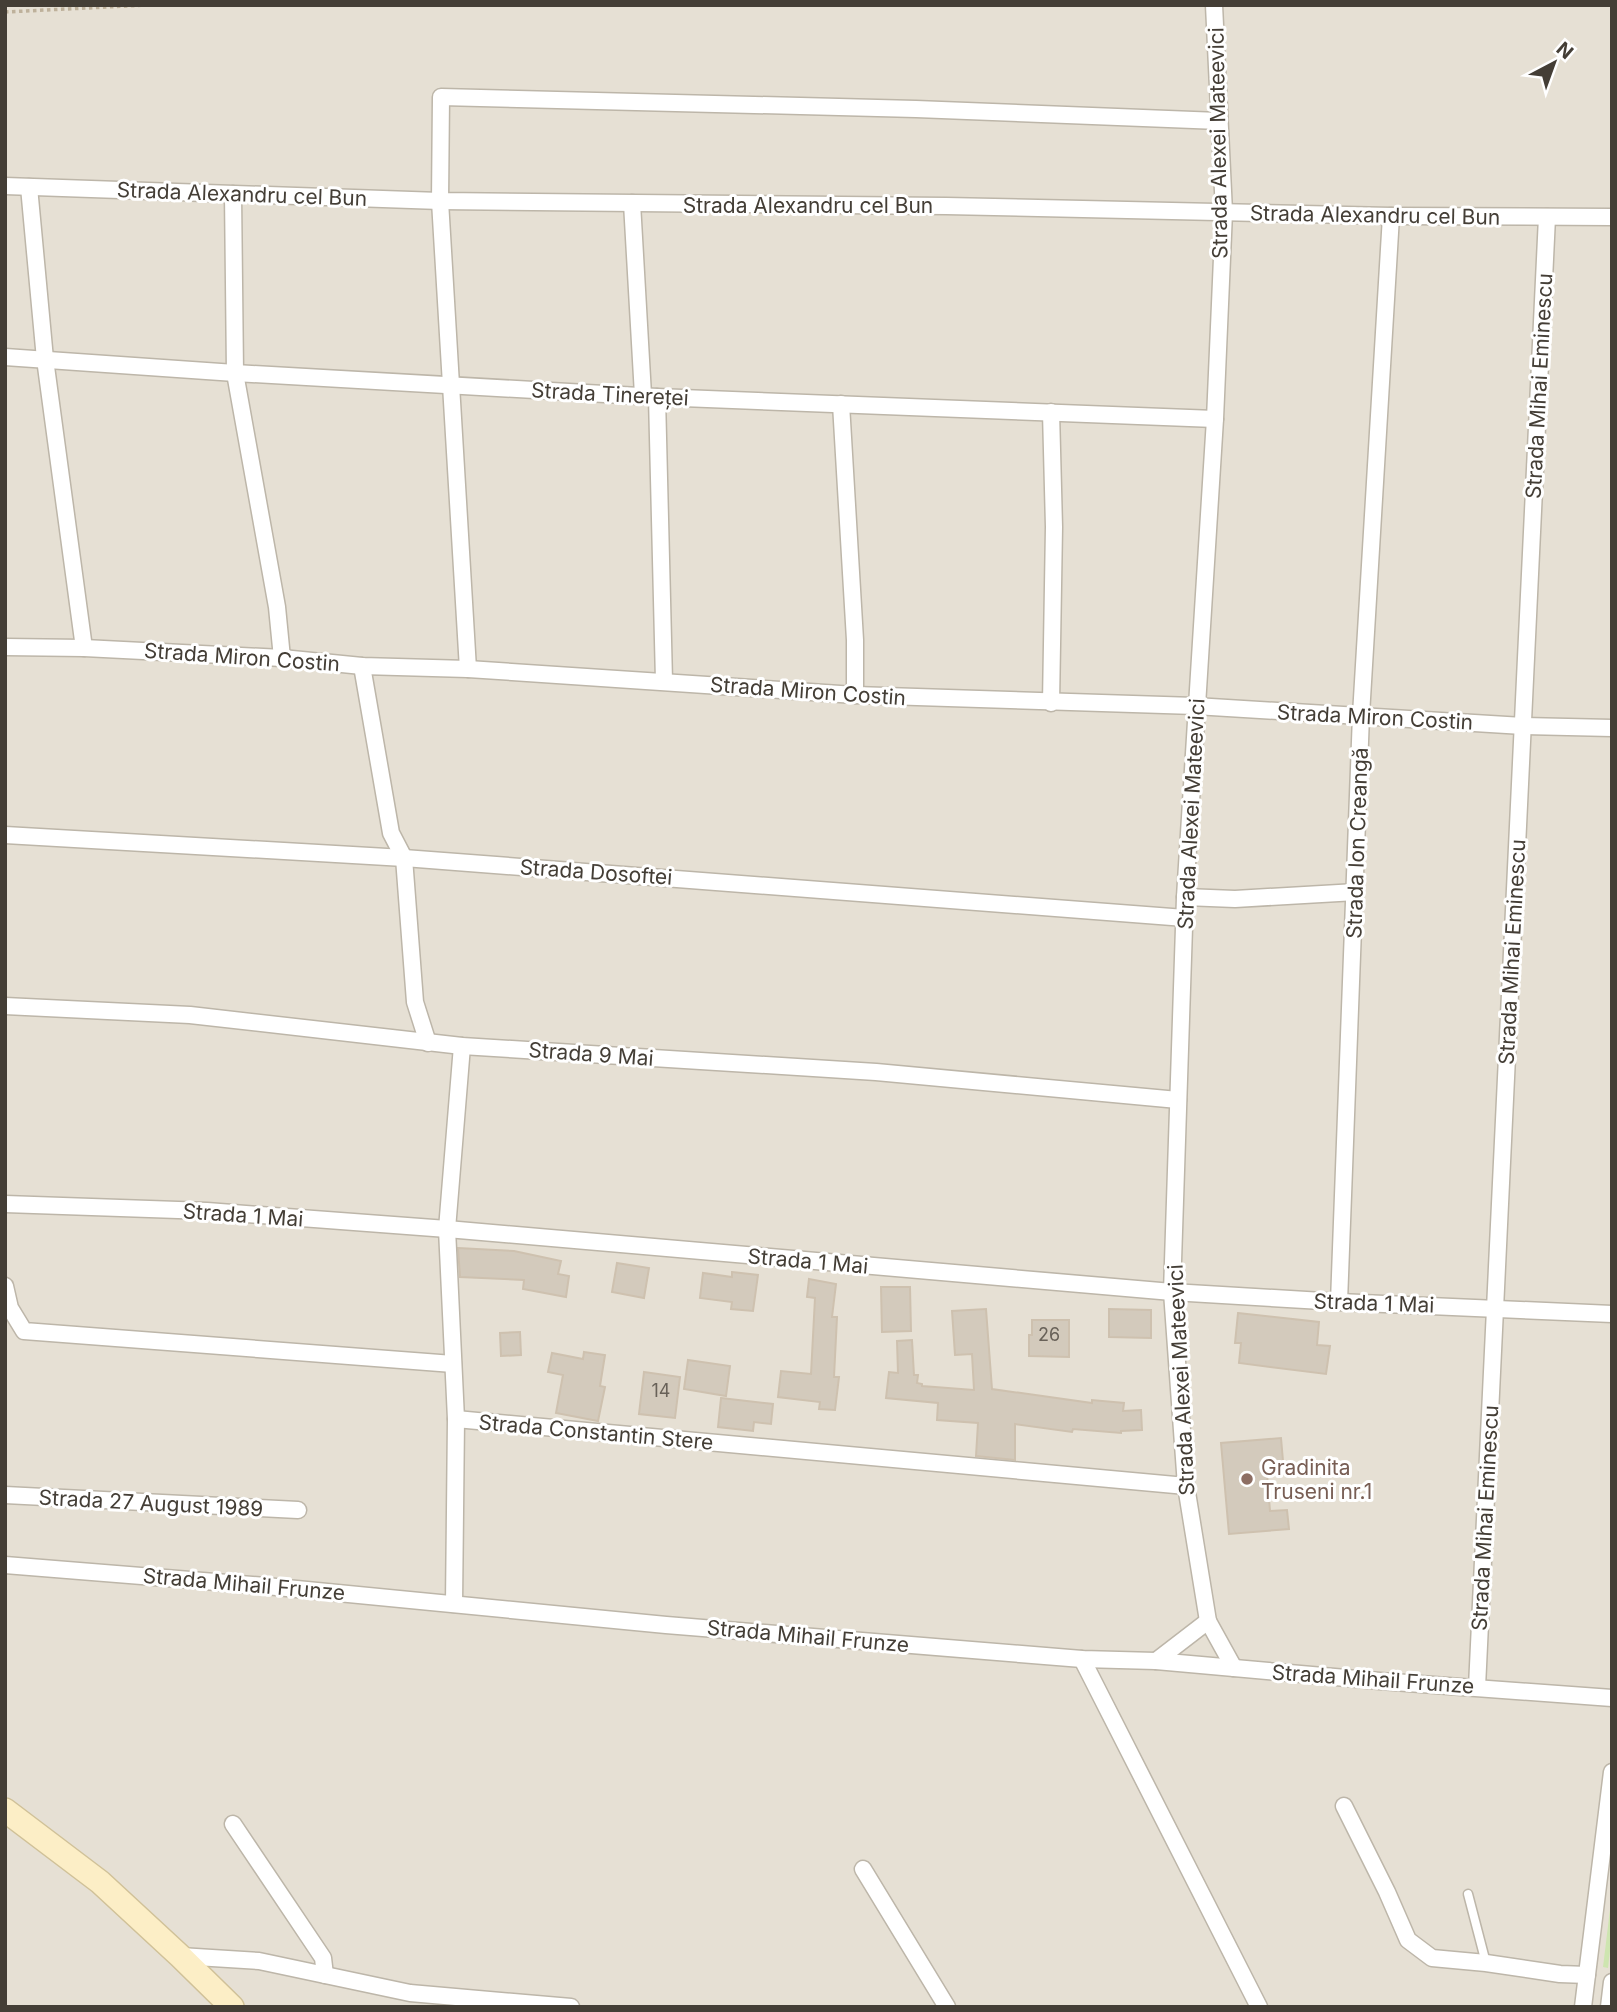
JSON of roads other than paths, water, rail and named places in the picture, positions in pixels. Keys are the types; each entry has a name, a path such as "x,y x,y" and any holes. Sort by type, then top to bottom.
{"street":[{"name":"Strada Alexei Mateevici","path":"1214,5 1224,212 1215,419 1185,897 1172,1292 1186,1486 1208,1621 1234,1668"},
{"path":"468,669 440,201 441,97 916,109 1219,121"},
{"name":"Strada Alexandru cel Bun","path":"5,186 440,201 1612,217"},
{"path":"29,187 45,359 84,648"},
{"path":"233,194 234,373 275,593 282,658"},
{"path":"632,203 650,396 664,681"},
{"name":"Strada Ion Creangă","path":"1339,1302 1362,715 1391,216"},
{"name":"Strada Mihai Eminescu","path":"1477,1687 1547,217"},
{"name":"Strada Tinereței","path":"5,356 234,373 650,396 1215,419"},
{"path":"841,404 855,640 855,695"},
{"path":"1051,412 1054,527 1051,703"},
{"name":"Strada Miron Costin","path":"5,647 84,648 282,658 362,666 468,669 855,695 1195,706 1523,726 1612,728"},
{"path":"362,666 391,833 404,858 415,1002 428,1042"},
{"name":"Strada Dosoftei","path":"5,835 404,858 1185,918"},
{"path":"1185,897 1235,899 1356,892"},
{"name":"Strada 9 Mai","path":"5,1006 190,1015 461,1046 876,1072 1178,1100"},
{"name":"Strada Constantin Stere","path":"461,1046 447,1229 456,1419 1186,1486"},
{"name":"Strada 1 Mai","path":"5,1204 207,1212 447,1229 1172,1292 1612,1314"},
{"path":"5,1286 10,1308 24,1331 453,1364"},
{"path":"454,1604 456,1419"},
{"name":"Strada 27 August 1989","path":"5,1495 298,1510"},
{"name":"Strada Mihail Frunze","path":"5,1565 666,1625 1612,1698"},
{"path":"1156,1661 1208,1621"},
{"path":"1082,1659 1259,2007"},
{"path":"1584,2007 1612,1772"},
{"path":"1344,1806 1408,1940 1432,1958 1587,1975"},
{"path":"5,1810 100,1882 232,2007"},
{"path":"233,1824 323,1958 325,1975"},
{"path":"863,1869 947,2007"},
{"path":"180,1956 259,1961 410,1993 571,2007"},
{"path":"1609,2007 1612,1982"}],"lane":[{"path":"1468,1894 1486,1963"}],"place":[{"name":"Gradinita Truseni nr.1","path":"1247,1479"}]}
